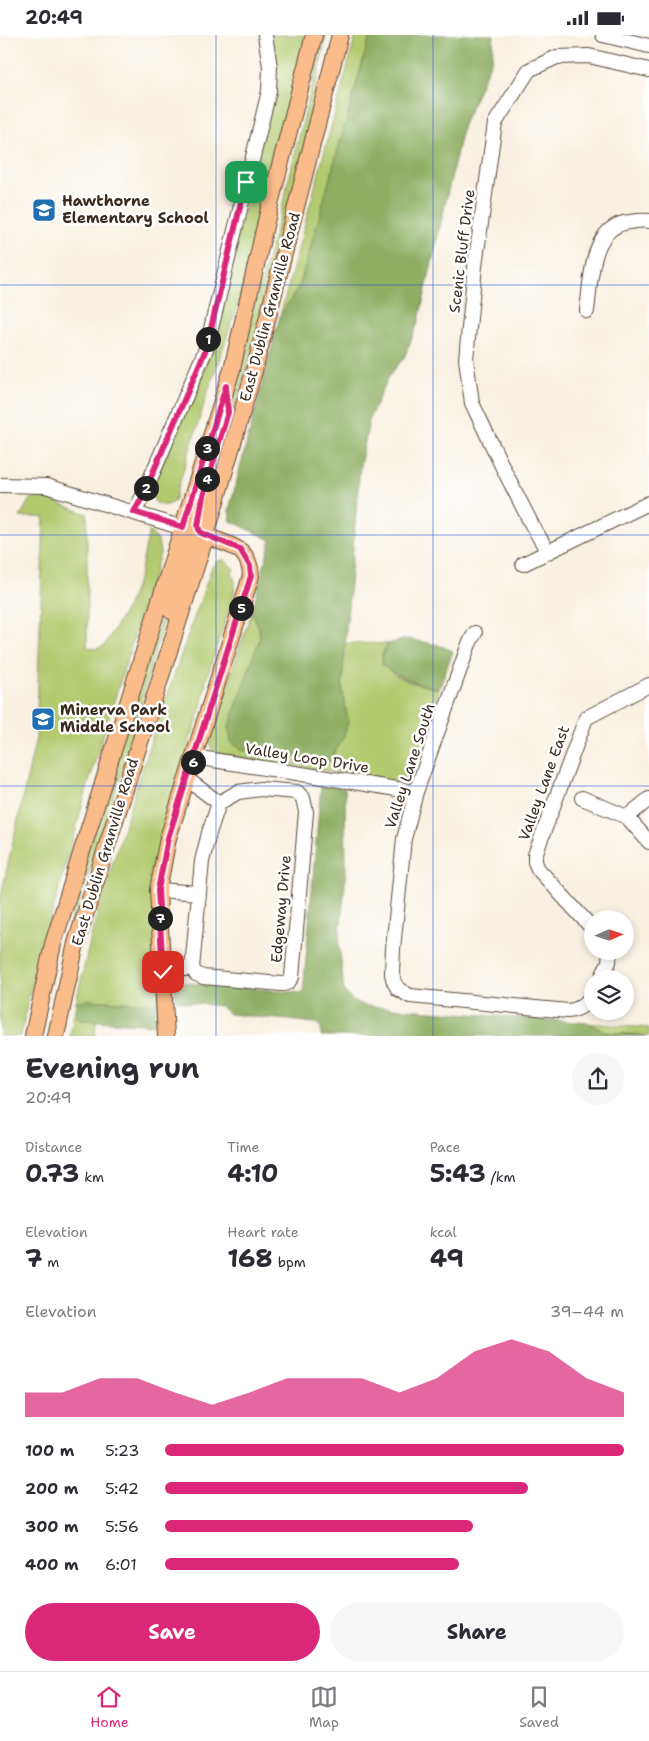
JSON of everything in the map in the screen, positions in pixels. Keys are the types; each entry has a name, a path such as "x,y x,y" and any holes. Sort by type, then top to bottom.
{"main road":[{"name":"East Dublin Granville Road","path":"33,1036 53,944 226,386 271,200 314,35"},
{"path":"296,206 330,35"},
{"name":"East Dublin Granville Road","path":"56,1036 76,943 206,535 254,371 340,35"},
{"path":"166,1036 158,890 168,838 251,576 250,566 240,549 200,532 198,526 198,516 214,455 228,412 226,386"},
{"path":"136,750 132,733 191,544 189,531 183,527"}],"street":[{"path":"134,512 142,498 206,349 269,91 270,67 265,35"},
{"path":"602,35 649,46"},
{"name":"Scenic Bluff Drive","path":"548,552 507,476 472,403 466,359 475,266 495,123 529,70 557,57 589,56 649,70"},
{"path":"587,311 598,246 605,233 624,222 649,221"},
{"path":"0,485 46,486 183,527"},
{"path":"523,564 649,503"},
{"name":"Valley Lane South","path":"475,633 468,644 416,792 404,839 393,958 392,974 394,982 398,989 410,996 568,1011 576,1010 584,1006"},
{"name":"Valley Lane East","path":"584,919 538,869 535,863 536,855 586,718 649,685"},
{"name":"Valley Loop Drive","path":"194,757 416,792"},
{"path":"187,779 219,803 202,861 192,969"},
{"name":"Edgeway Drive","path":"163,972 192,969 196,974 203,977 281,984 290,981 292,977 306,812 303,797 297,792 261,789 238,792 219,803"},
{"path":"582,798 612,809 627,817 649,842"},
{"path":"627,817 649,799"},
{"path":"158,890 199,893"}],"green space":[{"path":"271,35 305,35 282,136 239,302 209,388 174,501 162,505 153,498 153,485 203,373 273,97 275,66"},
{"path":"324,35 326,35 292,207 215,479 211,477 235,391 252,316 282,207"},
{"path":"356,35 370,35 366,53 300,285 280,316"},
{"path":"370,35 494,35 492,59 463,125 419,320 404,358 389,376 370,417 360,465 345,643 342,688 348,722 344,736 329,762 317,763 280,749 245,751 231,742 229,728 260,637 259,628 252,611 271,540 231,521 229,510 280,316 300,285"},
{"name":"Minerva Park Middle School","path":"44,498 87,514 87,647 96,649 104,646 128,606 140,574 149,531 158,540 160,554 92,771 28,999 21,1036 0,1036 0,900 36,738 44,517 20,517 30,499"},
{"path":"225,560 234,569 232,572 235,582 234,593 207,677 200,712 163,837 159,1004 86,1000 76,1002 95,920 152,738 212,567 218,561"},
{"path":"173,581 178,583 155,650 130,747 72,924 70,924 87,852"},
{"path":"252,611 261,637 229,728 250,752 279,749 321,764 348,722 342,688 345,643 388,644 382,655 394,675 412,683 439,689 411,775 405,781 398,782 217,754 211,748 209,739"},
{"path":"406,639 438,645 453,651 439,689 409,680 382,665 382,655 388,644"},
{"path":"321,785 345,789 346,874 339,943 344,991 354,1001 366,1006 587,1023 606,1032 645,1036 321,1036 321,1028 316,1023 229,1014 220,1006 176,1000 173,987 177,982 303,993"},
{"path":"86,1000 159,1004 161,1021 157,1025 81,1020 74,1014 76,1002"},
{"path":"74,1014 81,1020 96,1021 95,1036 70,1036"},
{"path":"587,1023 649,1028 649,1036 606,1032"}],"place":[{"name":"Hawthorne Elementary School","path":"44,210"},
{"name":"Minerva Park Middle School","path":"43,719"}],"route":[{"path":"163,972 158,890 168,838 251,576 247,558 240,549 200,532 198,526 198,516 203,496 228,412 226,386 183,527 134,512 142,498 206,349 246,182"}]}
